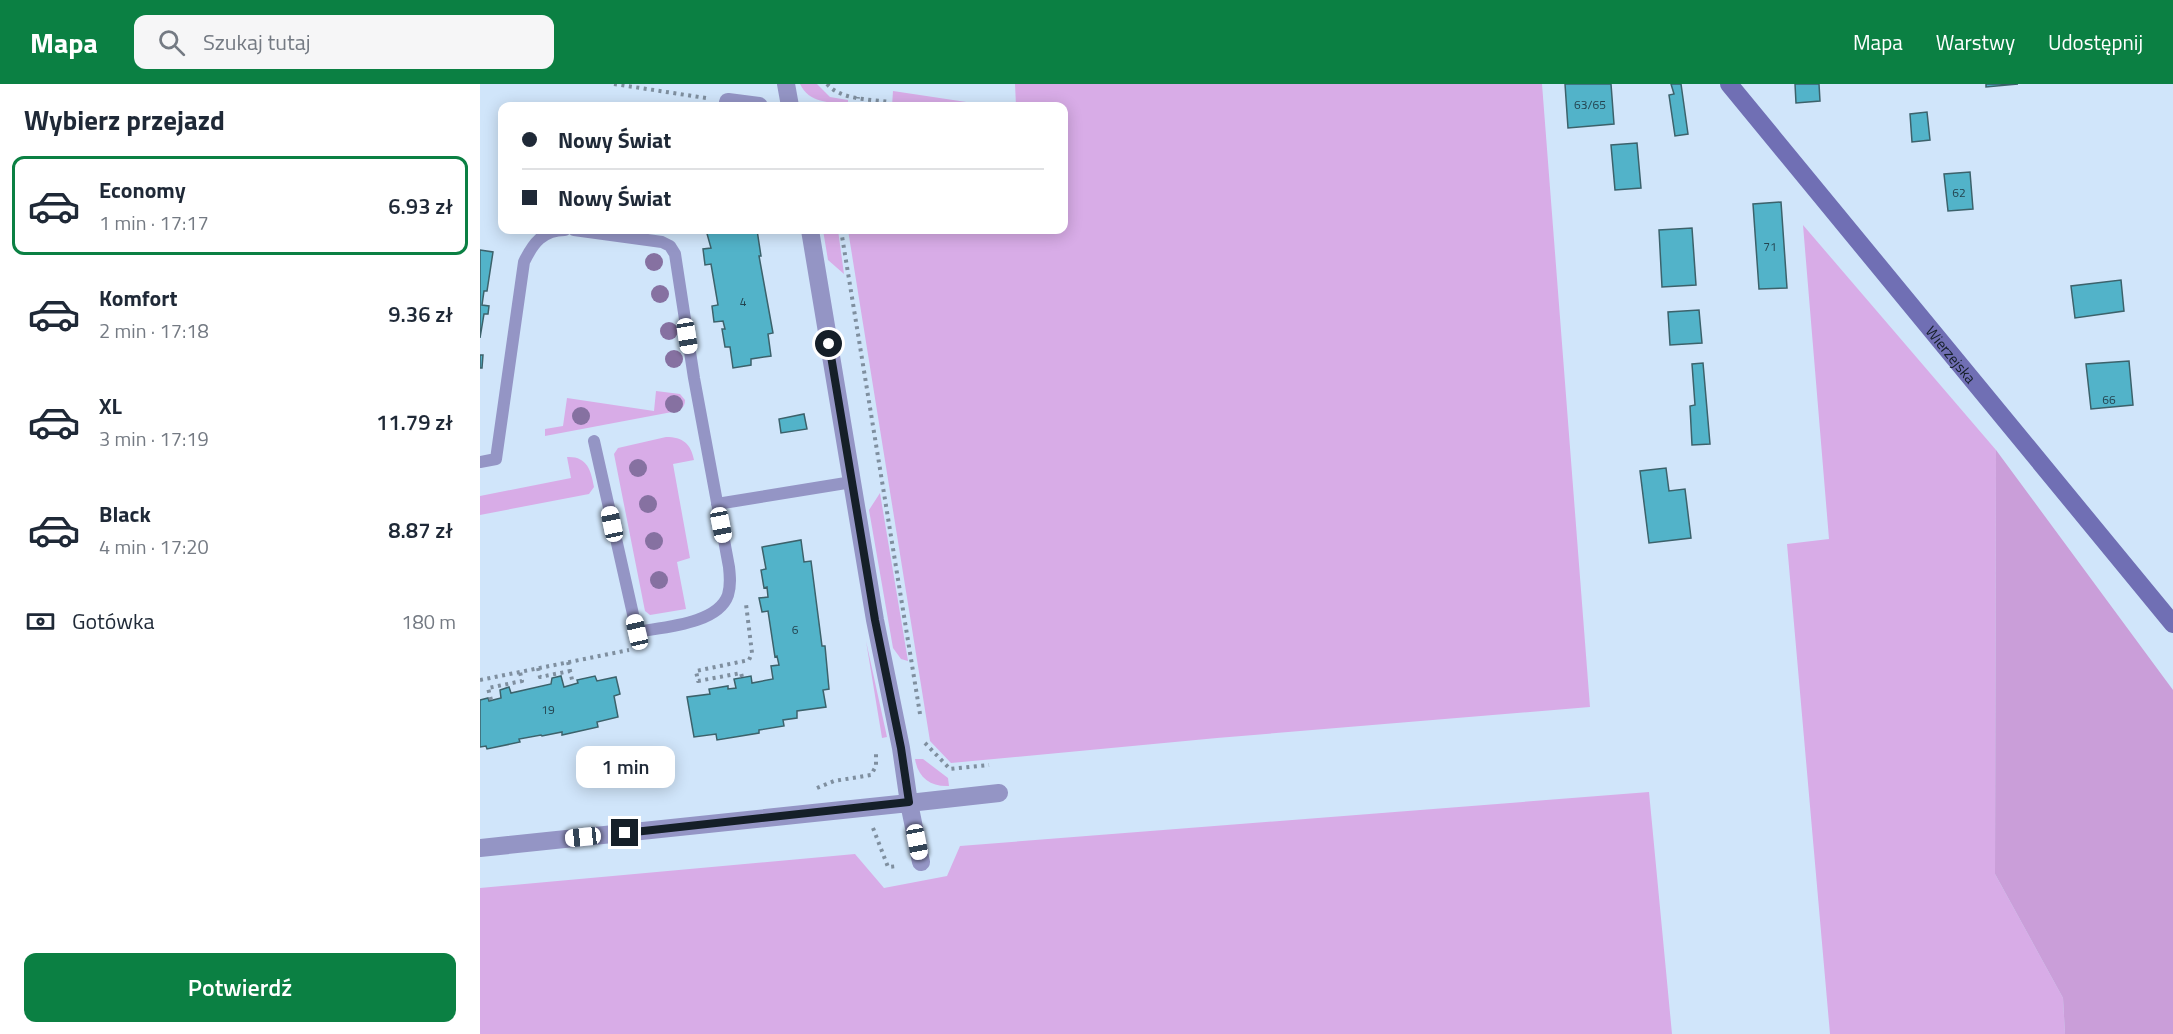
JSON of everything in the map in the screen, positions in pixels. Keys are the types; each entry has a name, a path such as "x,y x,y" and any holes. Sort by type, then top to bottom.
{"street":[{"path":"786,84 789,102"},
{"name":"Wierzejska","path":"1729,84 2173,624"},
{"path":"811,234 875,620 921,862"},
{"path":"480,848 999,793"}],"lane":[{"path":"480,462 496,459 524,262 536,240 545,234"},
{"path":"594,441 637,632 710,615 728,596 729,567 673,249 662,242 603,234"},
{"path":"717,504 852,482"}],"path":[{"path":"614,84 728,102"},
{"path":"827,84 833,91 889,102"},
{"path":"857,102 858,97"},
{"path":"842,234 921,720"},
{"path":"739,609 744,602 752,653 749,660 696,671 698,681 742,675 740,663"},
{"path":"480,680 638,648"},
{"path":"568,662 573,684"},
{"path":"538,668 540,677 570,671"},
{"path":"488,688 522,681 520,672"},
{"path":"486,679 490,700"},
{"path":"923,732 925,744 950,770 989,765"}],"shaded area":[{"path":"800,84 817,84 830,97 848,100 848,102 827,102 814,98"},
{"path":"1015,84 1542,84 1590,707 951,763 930,741 849,234 1068,234 1068,102 1016,102"},
{"path":"893,91 966,102 892,102"},
{"path":"1803,225 1996,450 1995,874 2063,998 2065,1034 1830,1034 1787,544 1829,539"},
{"path":"824,234 839,234 844,274 828,260"},
{"path":"656,391 680,394 685,400 683,407 672,412 545,436 545,429 563,426 567,398 654,411"},
{"path":"666,437 682,440 691,450 694,460 673,464 690,558 677,562 686,609 650,615 645,611 614,454 618,448"},
{"path":"1996,450 2173,690 2173,1034 2065,1034 2063,998 1995,874"},
{"path":"567,457 579,459 587,465 594,487 589,494 480,515 480,496 571,478"},
{"path":"880,493 908,661 901,659 893,648 869,510"},
{"path":"866,641 887,737 882,738"},
{"path":"915,759 923,759 948,778 949,786 937,785 926,780 919,771"},
{"path":"1649,792 1672,1034 480,1034 480,888 855,854 884,888 947,876 960,846"}],"building":[{"path":"1565,84 1611,84 1614,124 1568,128"},
{"path":"1671,84 1681,84 1688,134 1675,136 1669,95 1674,94"},
{"path":"1795,84 1819,84 1820,101 1796,103"},
{"path":"1986,84 2018,84 1986,87"},
{"path":"1927,112 1930,140 1912,142 1910,114"},
{"path":"1637,143 1641,188 1615,190 1611,145"},
{"path":"1970,172 1973,209 1948,211 1944,174"},
{"path":"1781,202 1787,288 1759,289 1753,204"},
{"path":"1692,228 1696,285 1662,287 1659,230"},
{"path":"707,234 758,234 761,256 759,256 773,333 768,334 771,356 751,359 751,365 733,368 730,347 725,347 723,321 714,322 712,306 718,305 711,264 705,265 703,249 711,248"},
{"path":"480,250 493,252 487,291 484,291 482,305 489,306 488,314 484,314 480,338"},
{"path":"2121,280 2124,311 2075,318 2071,286"},
{"path":"1699,310 1702,343 1670,345 1668,312"},
{"path":"480,355 483,355 482,368 480,368"},
{"path":"2129,361 2133,405 2091,409 2086,364"},
{"path":"1703,363 1710,444 1692,445 1690,406 1695,405 1692,364"},
{"path":"804,414 807,429 781,433 779,419"},
{"path":"1666,468 1669,491 1685,489 1691,538 1649,543 1640,471"},
{"path":"801,540 804,562 811,561 822,646 825,646 829,689 823,690 826,707 797,711 797,718 783,720 784,726 759,730 759,733 717,740 716,734 694,737 687,697 710,694 709,689 728,686 728,689 736,688 734,679 751,676 752,683 773,679 771,666 779,665 777,656 775,657 768,611 762,612 759,598 768,597 761,570 766,569 762,547"},
{"path":"561,676 564,687 578,683 577,680 595,676 597,681 616,677 620,694 614,696 618,717 597,722 598,727 562,735 562,732 541,735 487,749 486,746 480,747 480,700 488,698 489,701 501,698 500,690 509,687 511,693 551,684 552,678"}],"route":[{"path":"625,833 909,802 901,748 875,620 829,344"}]}
